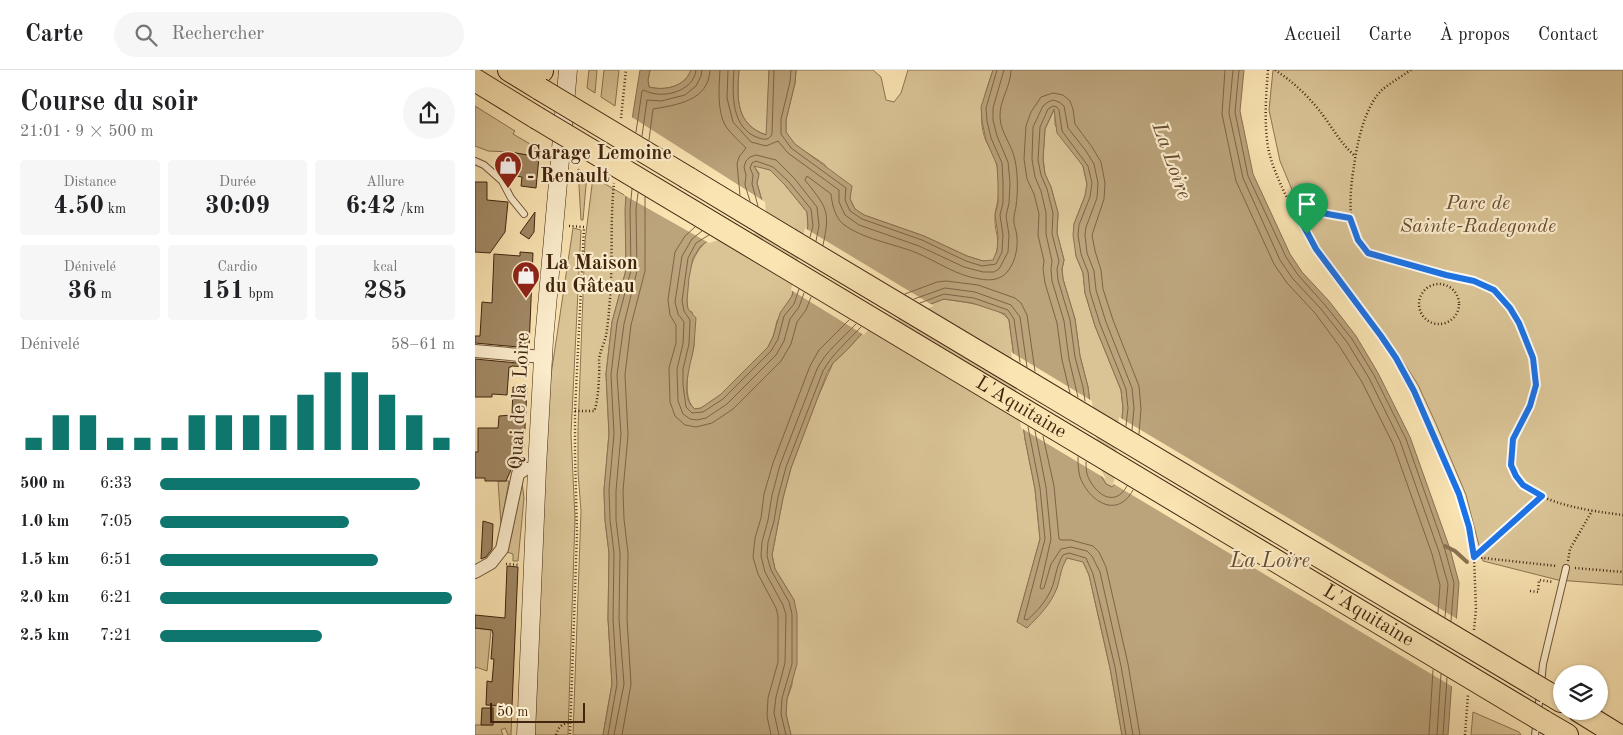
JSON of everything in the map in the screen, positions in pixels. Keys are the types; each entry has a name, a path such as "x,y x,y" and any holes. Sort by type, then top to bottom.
{"highway":[{"name":"L'Aquitaine","path":"509,70 541,77 591,120 1553,695"},
{"name":"L'Aquitaine","path":"476,81 1539,728 1567,735"},
{"path":"1594,720 1618,735"}],"main road":[{"name":"Quai de la Loire","path":"526,735 543,357 568,70"}],"street":[{"path":"475,351 543,357"},
{"path":"475,572 484,568 495,559 503,543 519,474 525,469 537,468"}],"lane":[{"path":"475,161 484,165 502,182 511,198 524,214"},
{"path":"1539,728 1543,664 1566,568"}],"path":[{"path":"621,124 626,70"},
{"path":"1268,70 1265,107 1269,150 1278,178 1316,249 1381,336 1396,358 1414,391 1459,494 1469,527 1474,557"},
{"path":"1275,70 1297,85 1355,156"},
{"path":"1411,70 1382,90 1367,114 1355,156 1351,185 1350,218 1358,240 1368,253 1474,281 1494,290 1510,308 1519,323 1533,358 1536,385 1530,406 1513,439 1511,465 1516,476 1523,485 1542,496 1576,508 1623,515"},
{"path":"575,411 592,411 597,407 596,397 601,370 600,359 606,336 610,297 615,180"},
{"path":"1294,208 1350,218"},
{"path":"570,735 577,533 575,411 584,227"},
{"path":"1444,284 1450,287 1458,297 1459,310 1446,323 1433,323 1422,315 1420,308 1421,295 1431,286 1444,284"},
{"path":"1474,557 1542,496"},
{"path":"1566,568 1570,549 1592,511"},
{"path":"1474,557 1566,568 1623,572"},
{"path":"495,559 508,564 534,564"},
{"path":"1530,591 1538,592 1539,580 1562,584"},
{"path":"555,735 557,729 563,724 570,722"}],"green space":[{"path":"589,70 597,70 595,93 587,88"},
{"path":"604,70 619,70 615,106 601,97"},
{"path":"650,70 691,70 688,76 679,84 668,88 655,88 649,87"},
{"path":"739,70 769,70 767,135 749,125 740,109 738,91"},
{"path":"796,70 873,70 881,77 886,100 894,102 901,93 908,70 993,70 983,105 982,123 986,141 997,166 999,183 995,216 998,243 993,261 983,261 967,256 924,236 864,215 855,209 850,199 824,164 794,144 786,132 786,120 795,83"},
{"name":"Parc de Sainte-Radegonde","path":"1273,70 1623,70 1623,585 1558,580 1483,561 1466,495 1418,385 1401,358 1310,233 1280,161 1269,110"},
{"path":"475,106 515,131 513,134 537,148 539,157 510,152 488,151 475,146"},
{"path":"1055,108 1055,125 1083,166 1087,184 1085,196 1074,224 1076,256 1083,273 1085,293 1095,326 1121,390 1123,408 1116,483 1112,487 1106,484 1098,471 1088,387 1080,356 1075,319 1063,279 1062,269 1064,260 1057,233 1058,213 1051,187 1045,174 1043,159 1045,129"},
{"path":"753,165 770,170 807,212 808,226 792,296 777,321 768,347 720,395 701,408 695,409 690,402 687,392 688,371 694,340 692,312 688,310 687,301 689,273 695,255 706,242 762,201 757,183 759,173"},
{"path":"578,169 587,174 583,220 581,220"},
{"path":"593,177 626,196 626,270 612,322 606,374 609,434 604,490 609,553 608,619 612,684 603,735 573,735 581,511 578,472 578,429 585,241"},
{"path":"573,228 581,230 571,434 575,518 568,735 532,735 548,395"},
{"path":"944,299 989,308 1004,315 1009,320 1025,439 1035,489 1040,539 1017,622 1057,588 1061,568 1067,558 1083,561 1089,575 1110,668 1122,735 791,735 786,714 787,699 792,685 794,600 775,569 772,555 791,468 833,363 867,328"},
{"path":"498,481 509,481 501,525"},
{"path":"522,482 524,498 518,561 513,561 513,554 507,552"},
{"path":"475,628 491,630 487,671 476,667 475,669"},
{"path":"493,705 512,706 511,735 508,735 505,728 501,730 503,735 475,735 475,725 493,725"},
{"path":"1473,712 1519,732 1521,735 1471,735"}],"water":[{"name":"La Loire","path":"640,70 650,70 649,87 668,88 679,84 688,76 691,70 739,70 738,100 743,117 748,124 766,135 769,70 796,70 795,83 786,120 786,132 795,144 852,186 850,199 855,209 864,215 924,236 967,256 983,261 993,260 997,251 998,236 995,215 998,202 997,165 986,140 981,107 993,70 1244,70 1240,111 1253,174 1290,254 1302,272 1329,301 1356,336 1378,373 1410,437 1450,549 1459,583 1448,735 1122,735 1110,668 1089,575 1083,562 1067,558 1057,588 1044,610 1027,628 1017,622 1040,539 1035,489 1025,439 1009,320 1005,314 972,303 944,299 867,328 833,363 827,373 791,468 772,555 775,569 794,600 797,614 797,664 787,699 786,714 791,735 603,735 612,684 608,619 609,553 604,490 609,434 606,374 612,322 626,270 625,209 633,113","holes":["1054,109 1057,133 1083,166 1087,184 1085,196 1074,224 1073,235 1076,256 1083,273 1085,293 1095,326 1121,390 1123,408 1116,483 1112,487 1106,484 1098,471 1088,387 1080,356 1075,319 1063,279 1062,269 1064,260 1057,233 1058,213 1051,187 1045,174 1043,159 1045,129","754,166 770,170 807,212 808,226 792,296 780,313 768,347 720,395 701,408 695,409 687,397 687,379 694,345 696,318 688,309 687,301 693,258 700,247 706,242 762,201 757,183 759,175"]}],"pier":[{"path":"630,116 765,202 766,215 759,232 744,237 728,237 709,243 624,195"},
{"path":"805,228 934,306 868,330 864,335 791,290"},
{"path":"1011,352 1092,401 1101,470 1106,479 1021,428"},
{"path":"1119,417 1459,620 1453,687 1112,483 1114,482"}],"building":[{"path":"510,152 539,157 536,188 521,186 522,177 516,176 517,165 508,163"},
{"path":"475,182 487,182 487,200 508,202 505,232 490,253 475,252"},
{"path":"535,212 534,232 529,239 520,233"},
{"path":"520,252 533,253 529,348 475,343 475,336 480,336 482,302 492,303 494,254 520,256"},
{"path":"475,359 528,364 528,367 509,367 507,395 492,394 492,397 475,397"},
{"path":"513,387 527,388 524,447 506,481 485,481 485,478 475,478 475,452 478,452 478,428 498,428 499,416 512,415"},
{"path":"483,521 493,524 492,549 486,557 481,559"},
{"path":"507,566 518,567 512,706 486,705 487,681 492,682 494,659 491,659 493,634 492,630 475,628 475,615 505,618"},
{"path":"482,708 493,708 493,725 481,725"}],"waterway":[{"path":"1445,546 1455,551 1467,562"}],"place":[{"name":"Garage Lemoine - Renault","path":"508,189"},
{"name":"La Maison du Gâteau","path":"526,299"}],"route":[{"path":"1294,208 1350,218 1358,240 1368,253 1474,281 1494,290 1502,297 1519,323 1533,358 1536,385 1530,406 1513,439 1511,465 1523,485 1542,496 1474,557 1469,527 1459,494 1414,391 1396,358 1307,234 1294,208"}]}
